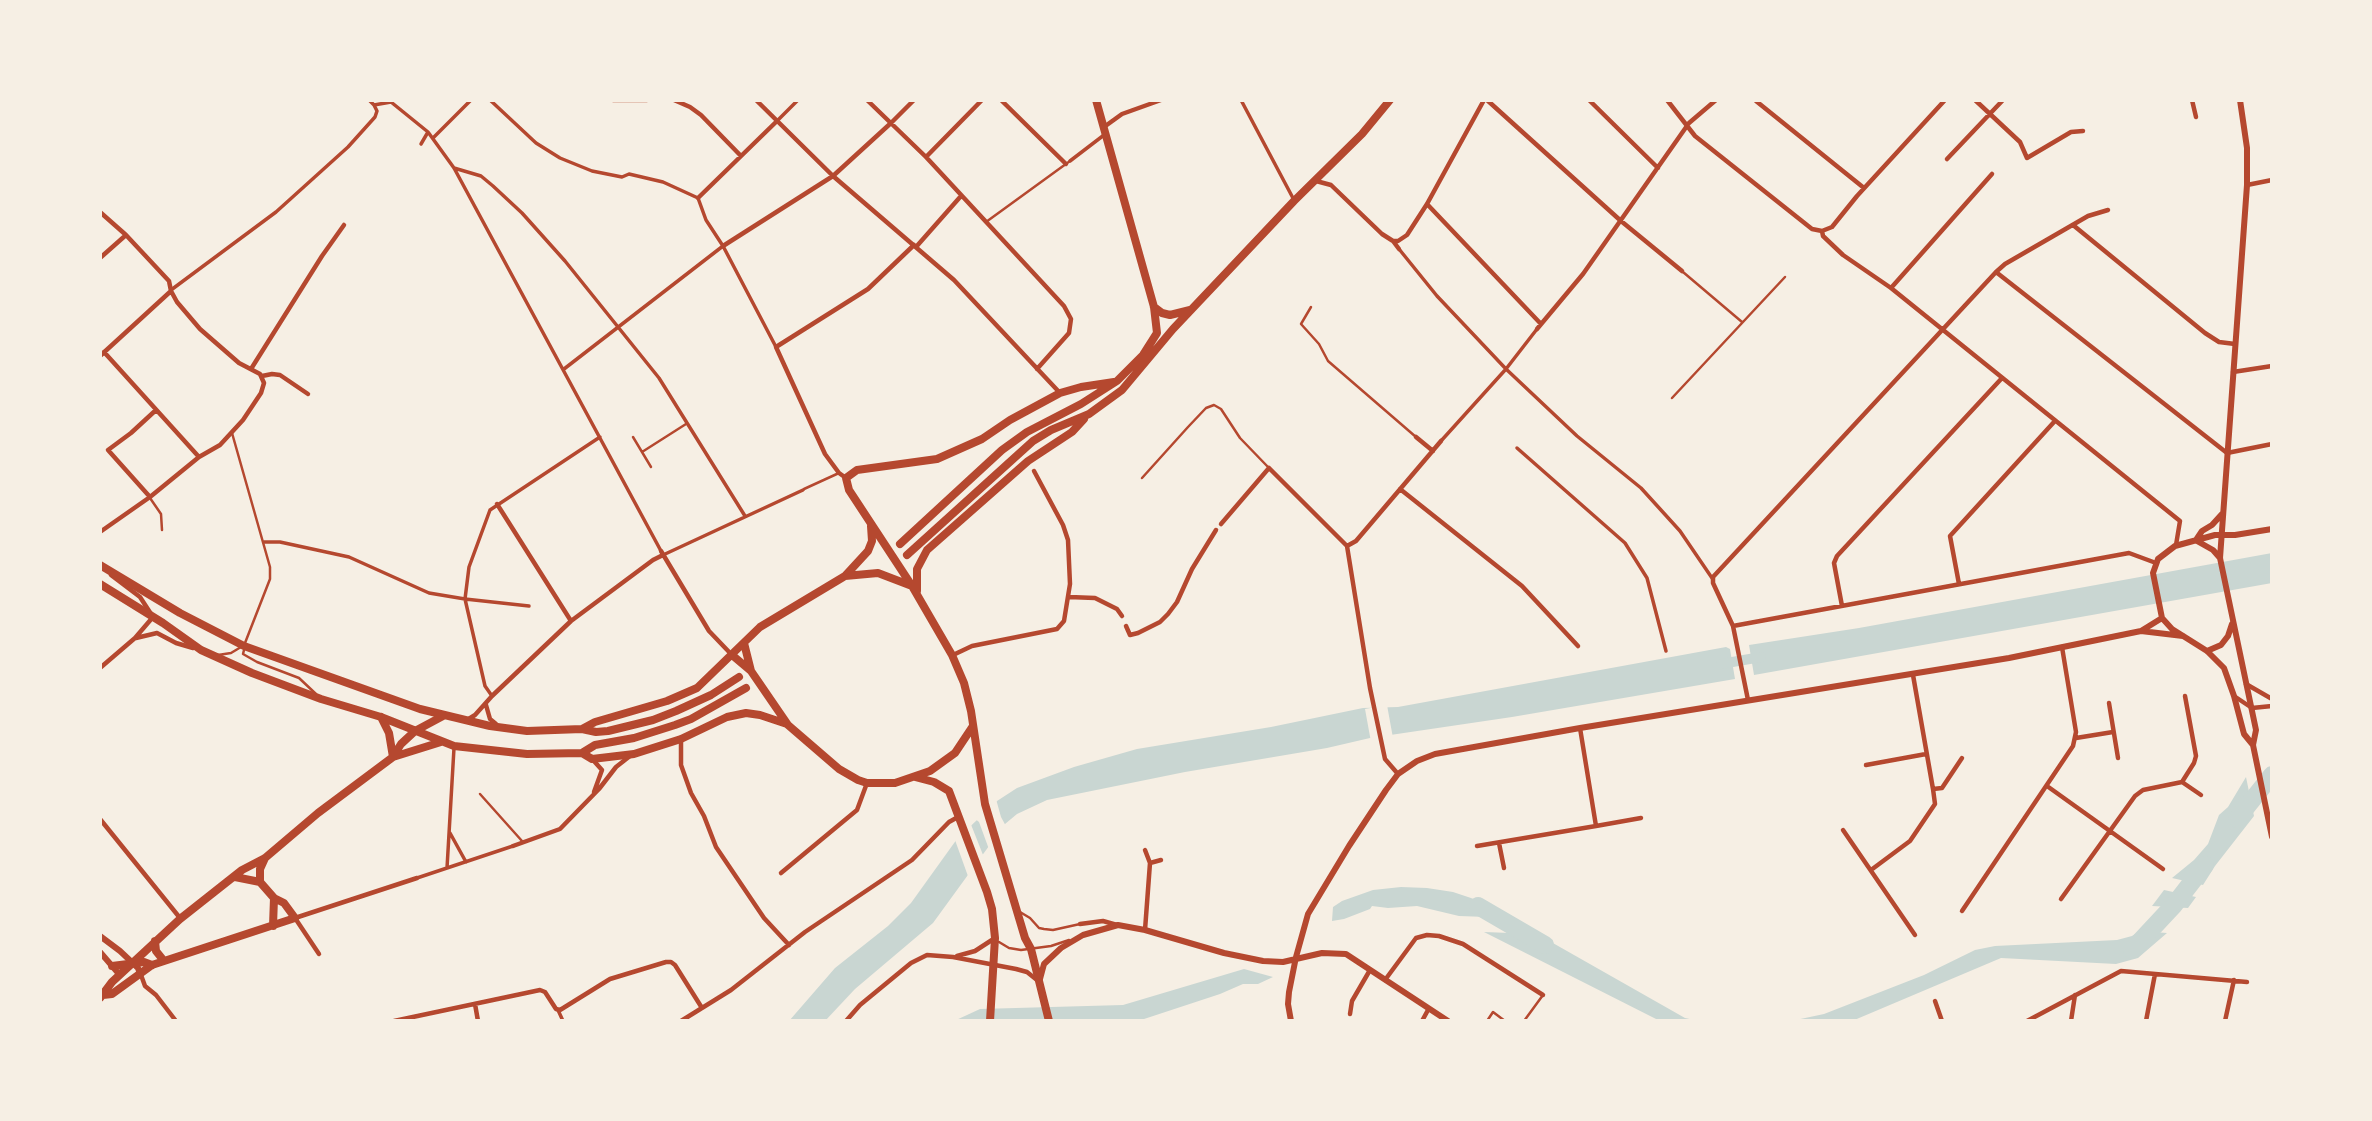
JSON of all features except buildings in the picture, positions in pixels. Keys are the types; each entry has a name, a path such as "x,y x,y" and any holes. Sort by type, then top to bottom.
{"main road":[{"path":"900,544 1002,450 1027,432 1082,404 1117,381 1143,355 1157,333 1157,317 1096,100"},
{"path":"918,595 917,569 927,551 1028,461 1072,432 1089,414 1122,390 1192,309 1362,134 1390,100"},
{"path":"1154,307 1170,315 1192,309"},
{"path":"1049,1021 1031,949 1024,938 985,804 968,696 952,655 918,595 849,490 843,475 857,470 922,463 960,451 1060,393 1117,381"},
{"path":"907,555 1032,441 1089,414"},
{"path":"582,729 595,722 642,710 688,693 705,681 753,632 845,576 868,551 872,541 871,525"},
{"path":"100,565 180,613 244,646 443,716 500,728 549,731 582,729 596,733 653,720 700,701 739,677"},
{"path":"845,576 878,573 912,586"},
{"path":"100,584 214,656 321,699 381,717 454,746 527,754 582,753 595,745 634,738 683,722 746,688"},
{"path":"744,643 751,671"},
{"path":"732,655 751,671 788,725 839,769 867,783 895,783 915,777 947,760 960,747 972,726"},
{"path":"582,753 592,759 634,754 681,739 727,717 746,713 788,725"},
{"path":"393,757 401,744 415,731 443,716"},
{"path":"381,717 389,733 393,757"},
{"path":"102,997 119,974 180,919 239,878 252,863 263,862 318,813 393,757 442,742"},
{"path":"915,777 945,787 952,797 992,909 995,938 990,1021"},
{"path":"260,882 263,862"},
{"path":"102,997 112,994 152,965 295,918 284,903 274,898 260,882 239,878"},
{"path":"273,926 274,898"},
{"path":"155,941 156,951 163,961"},
{"path":"129,981 132,962"},
{"path":"112,966 132,962 152,965"}],"street":[{"path":"199,457 102,354 171,291 276,212 348,147 375,117 377,111 374,105 369,100 364,100"},
{"path":"433,138 471,100"},
{"path":"490,100 536,143 561,158 592,171 622,177 629,174 646,177 698,198 706,220 723,246 776,347 825,454 843,475"},
{"path":"614,100 647,100"},
{"path":"674,100 701,115 741,156"},
{"path":"756,100 833,176 954,280 1060,393"},
{"path":"698,198 799,100"},
{"path":"867,100 926,157 1065,306 1071,325 1067,337 1037,369"},
{"path":"563,370 723,246 833,176 914,100"},
{"path":"926,157 982,100"},
{"path":"1000,100 1068,162 1122,114 1161,100"},
{"path":"1241,100 1294,201"},
{"path":"1393,241 1407,235 1486,100 1620,221 1682,271"},
{"path":"1589,100 1658,167"},
{"path":"1667,100 1695,136 1812,229 1822,231 1832,226 1945,100"},
{"path":"1347,546 1356,541 1506,369 1583,274 1687,127 1716,100"},
{"path":"1975,100 2020,142 2027,158 2071,132 2083,131"},
{"path":"1947,159 2003,100"},
{"path":"2192,100 2196,117"},
{"path":"2240,100 2246,139 2247,184 2220,560 2252,708 2256,730 2253,745 2272,837"},
{"path":"374,105 391,101 428,132 454,168 662,553 709,631 732,655"},
{"path":"1756,101 1864,188"},
{"path":"421,144 428,132"},
{"path":"454,168 481,176 551,242 659,378 746,516"},
{"path":"591,178 592,171"},
{"path":"1891,288 1992,174"},
{"path":"2247,184 2272,180"},
{"path":"1315,181 1331,185 1382,234 1393,241 1437,296 1506,369 1577,436 1641,488 1680,531 1713,579 1733,626 1748,700"},
{"path":"776,347 867,289 915,246 961,196"},
{"path":"1427,204 1541,324"},
{"path":"1713,579 1996,272 2005,264 2088,216 2108,210"},
{"path":"100,212 126,235 169,281 171,291 183,310 207,336 239,363 262,376 264,383 261,393 220,445 199,457 150,497 100,532"},
{"path":"251,369 344,225"},
{"path":"2073,225 2205,333 2219,342 2235,344"},
{"path":"1822,231 1823,236 1843,255 1891,288 2180,521 2175,546"},
{"path":"100,258 126,235"},
{"path":"1996,272 2227,453 2272,444"},
{"path":"2233,372 2272,366"},
{"path":"262,376 279,375 308,394"},
{"path":"1842,606 1834,563 1837,556 2002,378"},
{"path":"150,497 108,450 156,410"},
{"path":"1959,584 1950,536 2054,422"},
{"path":"492,696 485,686 465,600 469,567 490,510 600,437"},
{"path":"1416,437 1433,451"},
{"path":"1517,448 1607,525 1637,559 1647,578 1666,651"},
{"path":"1221,524 1269,468 1347,546 1382,747 1385,759 1398,774"},
{"path":"952,655 979,645 1057,629 1064,621 1071,566 1069,540 1034,471"},
{"path":"1400,489 1522,586 1578,646"},
{"path":"466,721 571,621 662,553 803,490"},
{"path":"496,504 571,621"},
{"path":"2196,540 2202,531 2212,526 2222,514"},
{"path":"2253,745 2244,734 2224,668 2207,651 2166,624 2162,618 2153,573 2156,563 2165,552 2175,546 2221,535 2272,529"},
{"path":"1126,626 1130,635 1138,633 1160,622 1168,614 1216,530"},
{"path":"2196,540 2206,544 2220,560"},
{"path":"264,542 280,542 349,557 429,593 465,600 529,606"},
{"path":"1733,626 2129,553 2156,563"},
{"path":"100,565 140,597 153,617 135,638 100,667"},
{"path":"1069,597 1095,598 1117,609 1122,616"},
{"path":"2141,631 2162,618"},
{"path":"2207,651 2221,645 2233,622"},
{"path":"1292,1021 1288,1004 1296,957 1308,914 1349,846 1398,774 1417,761 1435,754 1748,700 1913,675 2141,631 2183,636"},
{"path":"135,638 157,633 176,643 201,650"},
{"path":"1962,911 2070,752 2076,738 2062,647"},
{"path":"1871,870 1910,841 1935,804 1913,675"},
{"path":"2246,684 2272,699"},
{"path":"2234,695 2252,708 2272,706"},
{"path":"2062,899 2135,796 2143,790 2182,782 2194,764 2196,757 2185,696"},
{"path":"2109,703 2118,758"},
{"path":"485,704 490,719 500,728"},
{"path":"1580,728 1596,826"},
{"path":"2076,738 2113,732"},
{"path":"681,739 681,765 716,847 764,918 789,945"},
{"path":"447,868 454,746"},
{"path":"319,954 295,918 561,829 599,789 616,766 634,754"},
{"path":"1866,765 1926,754"},
{"path":"1933,789 1942,788 1962,758"},
{"path":"592,759 601,770 594,793"},
{"path":"2182,782 2201,795"},
{"path":"781,873 857,810 867,783"},
{"path":"2047,786 2163,869"},
{"path":"681,1021 731,990 848,902 912,860 949,822 960,816"},
{"path":"1477,846 1641,818"},
{"path":"100,819 180,919"},
{"path":"1843,830 1915,935"},
{"path":"449,831 466,862"},
{"path":"1499,843 1504,868"},
{"path":"1145,850 1150,863 1145,930"},
{"path":"1150,863 1161,860"},
{"path":"1080,924 1103,922 1145,930 1210,950 1263,961 1283,962 1322,953 1346,954 1448,1021"},
{"path":"1040,986 1044,964 1061,948 1079,937 1118,925"},
{"path":"100,936 138,968 145,986 156,995 176,1021"},
{"path":"1384,981 1416,938 1439,936 1463,944 1542,995"},
{"path":"953,957 975,951 995,938"},
{"path":"100,952 119,974"},
{"path":"846,1021 860,1005 919,958 932,954 1027,972 1040,986"},
{"path":"560,1010 610,979 671,962 702,1008"},
{"path":"1350,1014 1352,1001 1370,970"},
{"path":"2027,1021 2121,971 2247,982"},
{"path":"2146,1021 2155,974"},
{"path":"2225,1021 2234,980"},
{"path":"394,1021 538,991 545,992 560,1010 563,1021"},
{"path":"2071,1021 2075,995"},
{"path":"1935,1002 1942,1021"},
{"path":"475,1004 478,1021"},
{"path":"1422,1021 1428,1010"}],"lane":[{"path":"986,222 1068,162"},
{"path":"1682,271 1742,322"},
{"path":"1672,398 1785,277"},
{"path":"1311,307 1301,324 1319,344 1328,361 1416,437"},
{"path":"1142,478 1206,408 1214,405 1221,409 1240,438 1269,468"},
{"path":"642,452 686,424"},
{"path":"232,433 269,558 270,579 243,654 257,663 299,678 321,699"},
{"path":"633,437 651,467"},
{"path":"803,490 843,475"},
{"path":"150,497 161,514 162,530"},
{"path":"214,656 231,653 244,646"},
{"path":"480,794 523,843"},
{"path":"1017,911 1030,918 1039,928 1053,930 1080,924"},
{"path":"995,938 1009,948 1031,949 1079,937"},
{"path":"1524,1021 1542,995"},
{"path":"1488,1021 1493,1012 1506,1021"}],"shaded area":[{"path":"2272,553 2272,583 1754,675 1749,645 1859,628"},
{"path":"1726,647 1730,649 1735,679 1370,738 1047,800 1017,814 1005,824 933,923 855,989 825,1021 789,1021 835,968 888,926 911,903 957,839 997,801 1017,788 1074,767 1137,749 1271,727 1363,708 1398,707"},
{"path":"2246,777 2254,816 2203,885 2172,878 2208,844 2219,815 2228,807"},
{"path":"1401,887 1453,892 1515,918 1459,916 1417,906 1372,906 1344,919 1332,921 1333,907 1342,901 1373,890"},
{"path":"2164,890 2196,897 2188,908 2152,906"},
{"path":"2140,931 2167,933 2138,958 2116,964 2001,958 1852,1021 1791,1021 1824,1014 1924,975 1975,950 1995,946 2117,940"},
{"path":"1484,932 1537,934 1685,1018 1699,1021 1660,1021"},
{"path":"1244,969 1273,977 1258,984 1243,984 1141,1020 954,1021 980,1009 1123,1005"}],"pier":[{"path":"1387,705 1393,738 1371,742 1365,709"},
{"path":"996,799 1007,828 990,852 979,822 974,818"},
{"path":"970,822 985,860 969,879 955,840"}],"waterway":[{"path":"1721,664 1761,657"},
{"path":"2237,819 2272,775"},
{"path":"2132,950 2174,905 2205,865"},
{"path":"1478,906 1545,945"}]}
